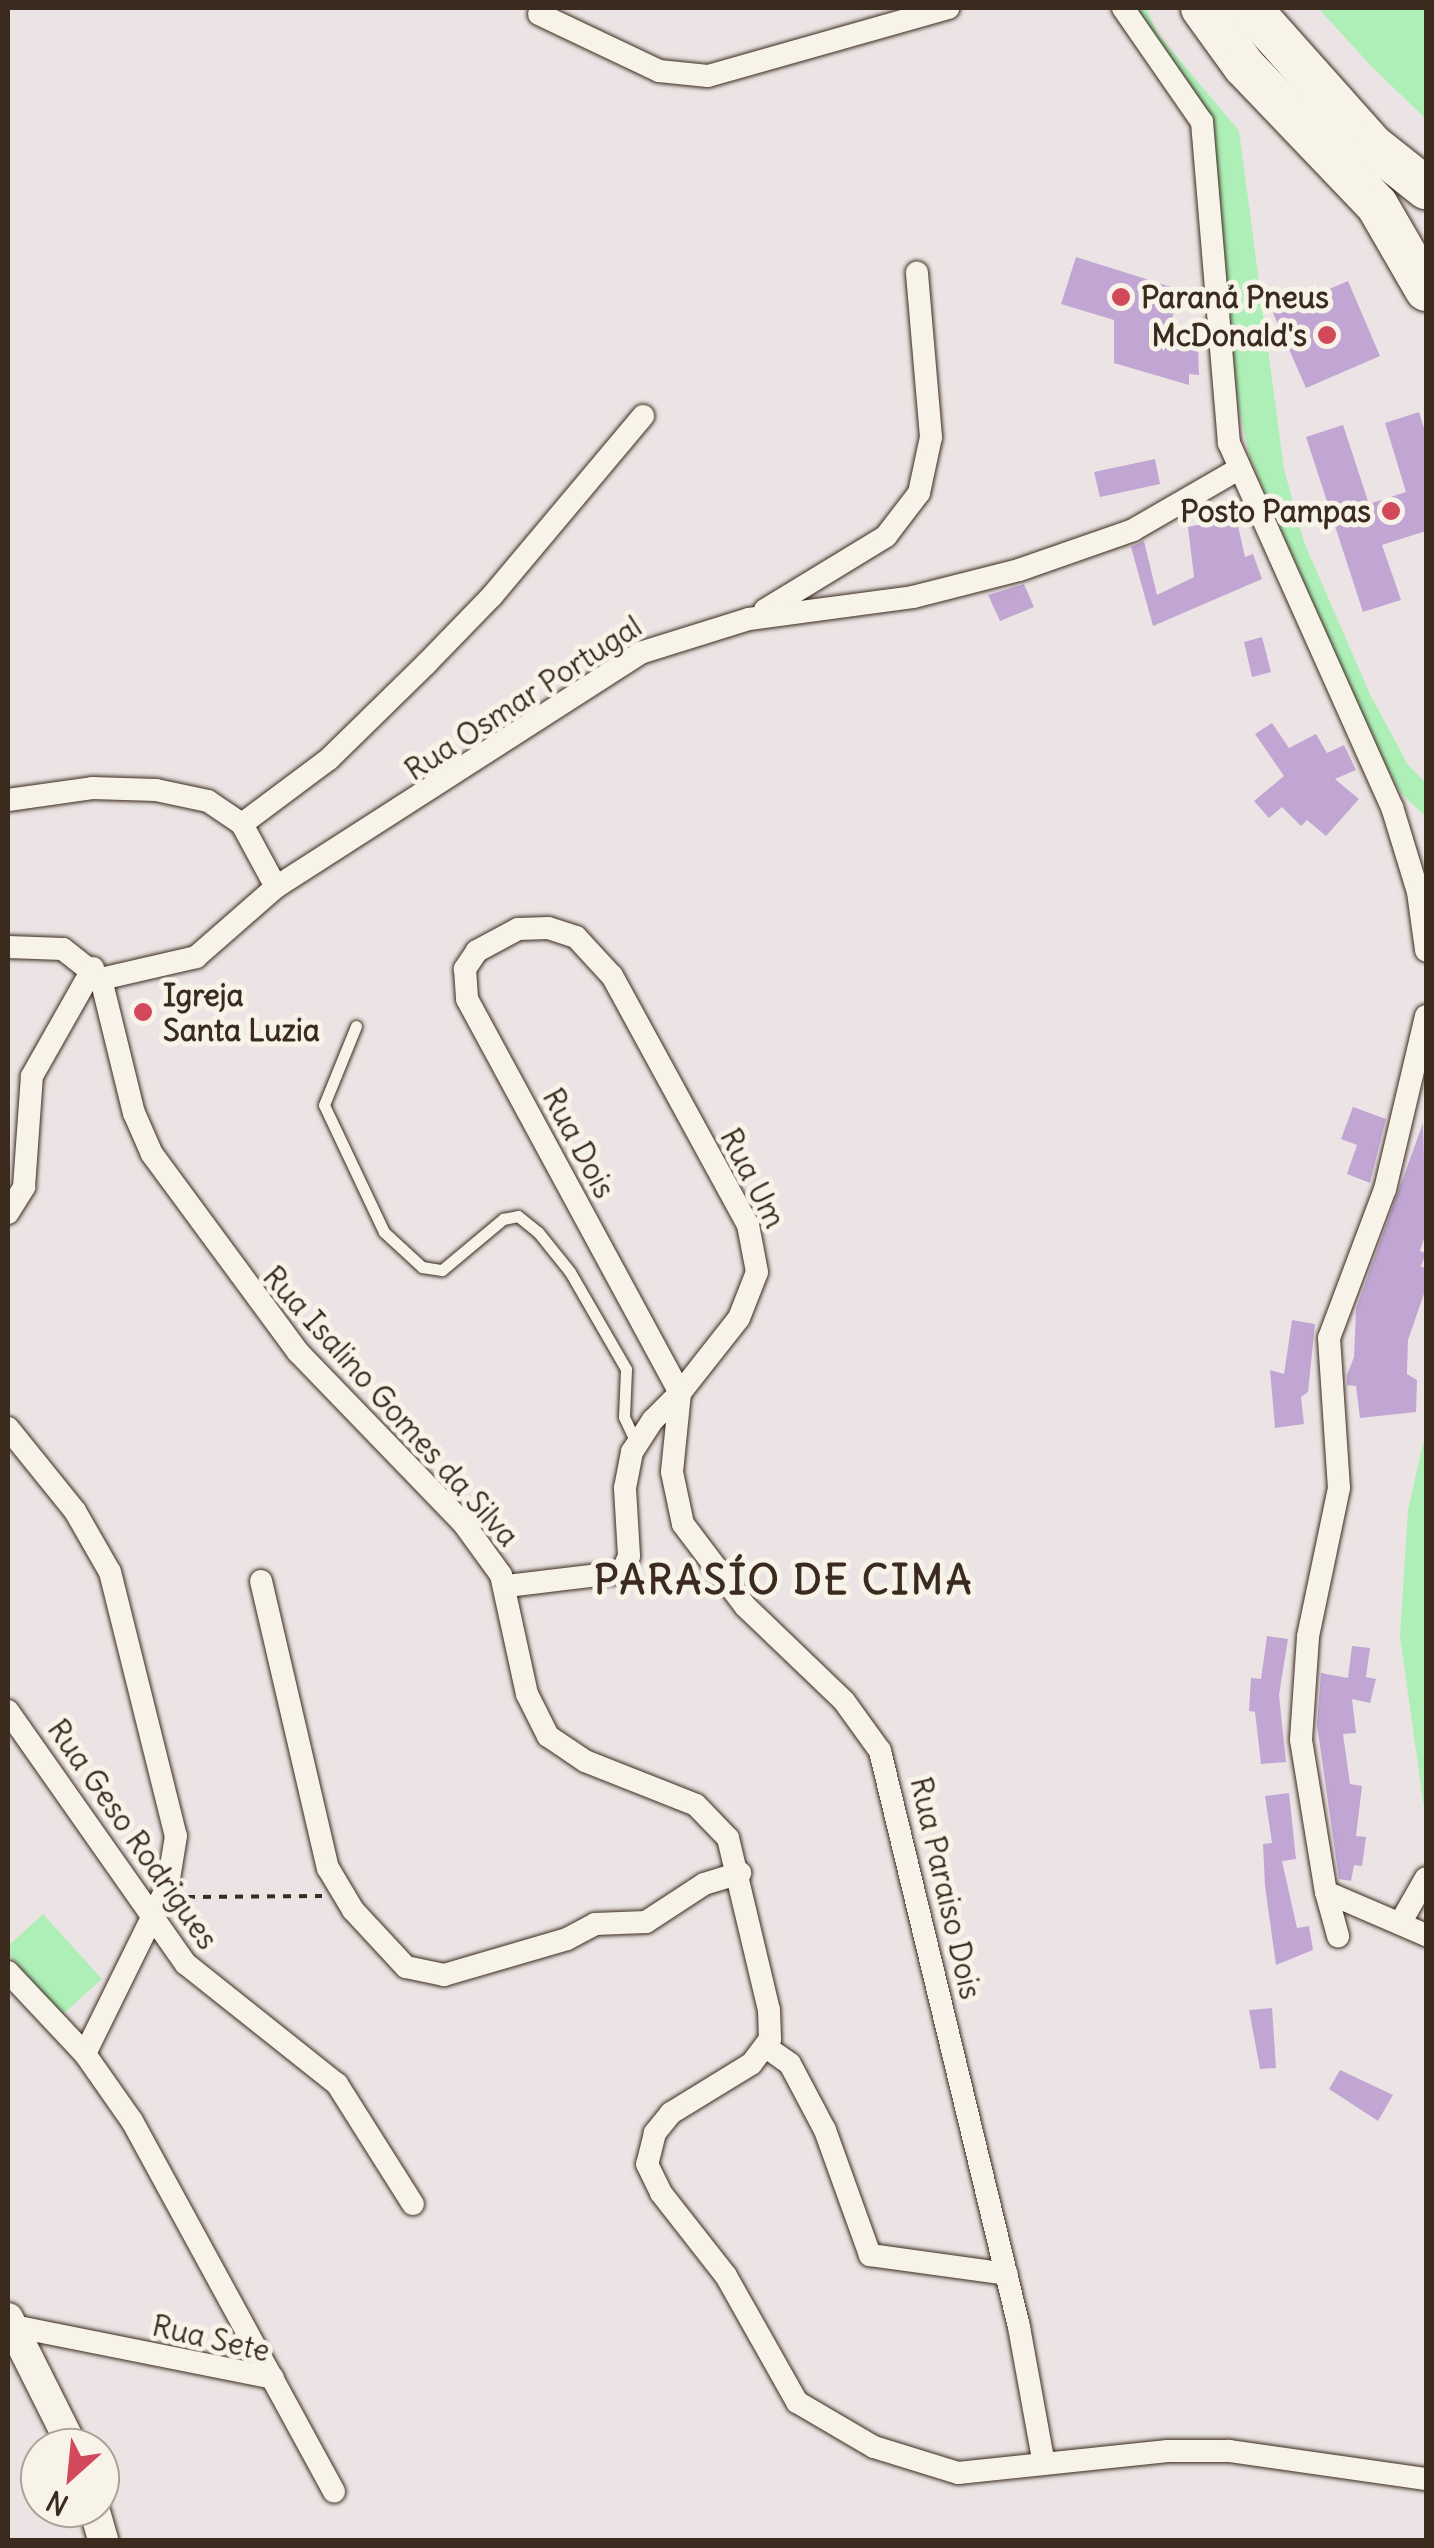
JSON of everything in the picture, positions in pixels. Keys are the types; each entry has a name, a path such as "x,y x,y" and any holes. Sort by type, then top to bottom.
{"highway":[{"path":"1202,8 1244,66 1377,205 1426,290"},
{"path":"1250,8 1373,146 1426,188"},
{"path":"1284,8 1369,104 1426,153"}],"street":[{"path":"538,14 660,71 708,76 949,8"},
{"path":"1123,8 1202,122 1224,419 1238,470 1392,807 1418,892 1426,950"},
{"path":"750,619 871,547 899,524 919,493 932,437 917,273"},
{"path":"242,824 329,759 426,664 492,596 643,416"},
{"name":"Rua Osmar Portugal","path":"97,973 196,957 276,888 640,653 750,619 913,597 1019,570 1146,524 1238,470"},
{"path":"8,800 92,788 156,790 208,800 242,824 276,888"},
{"name":"Rua Um","path":"507,933 557,929 602,964 754,1240 758,1272 750,1303 636,1443"},
{"name":"Rua Dois","path":"507,933 468,962 467,999 680,1393"},
{"path":"8,947 63,949 97,973 32,1076 24,1187 8,1213"},
{"name":"Rua Isalino Gomes da Silva","path":"97,973 111,1009 140,1132 187,1209 298,1352 464,1524 508,1586 527,1694 548,1736 585,1761 654,1784 709,1814 728,1838 740,1873 771,2020 766,2047"},
{"path":"1338,1936 1326,1892 1301,1740 1308,1637 1339,1488 1327,1353 1399,1145 1426,1016"},
{"name":"Rua Paraiso Dois","path":"680,1393 672,1472 683,1524 745,1606 844,1701 880,1751 1006,2274 1044,2464"},
{"path":"8,1428 75,1510 110,1572 173,1818 176,1850 157,1907 85,2054"},
{"path":"508,1586 622,1572 628,1556 626,1473 636,1443"},
{"path":"261,1580 314,1822 342,1896 399,1962 436,1976 567,1939 595,1924 646,1922 704,1884 740,1873"},
{"name":"Rua Geso Rodrigues","path":"8,1711 157,1907 200,1979 337,2084 413,2204"},
{"path":"1402,1920 1426,1878"},
{"path":"1326,1892 1365,1910 1402,1920 1426,1935"},
{"path":"8,1972 85,2054 176,2192 273,2378"},
{"path":"1006,2274 870,2255 826,2130 790,2064 766,2047 751,2064 671,2113 655,2133 647,2164 661,2193 726,2276 780,2380 819,2420 913,2462 970,2475 1044,2464 1229,2451 1426,2478"},
{"path":"10,2322 63,2428"},
{"name":"Rua Sete","path":"10,2322 273,2378 334,2492"}],"lane":[{"path":"356,1026 324,1106 384,1232 422,1267 442,1270 503,1219 518,1216 538,1232 570,1272 626,1369 624,1417 636,1443"}],"path":[{"path":"157,1907 342,1896"}],"green space":[{"path":"1127,8 1146,8 1158,34 1239,131 1284,469 1304,542 1370,694 1408,765 1426,783 1426,817 1401,793 1374,744 1250,458 1238,405 1210,131"},
{"path":"1318,8 1426,8 1426,119 1372,67"},
{"path":"1426,1430 1426,1823 1400,1636 1408,1510"},
{"path":"43,1914 102,1979 62,2015 8,1954 8,1946"}],"building":[{"name":"Paraná Pneus","path":"1076,257 1181,290 1165,341 1198,346 1199,375 1189,374 1189,385 1114,363 1114,320 1061,304"},
{"name":"McDonald's","path":"1348,281 1380,356 1306,388 1273,313"},
{"path":"1419,412 1426,435 1426,531 1382,545 1401,600 1363,612 1306,437 1343,425 1369,504 1406,492 1385,423"},
{"path":"1155,459 1160,484 1100,497 1094,472"},
{"path":"1236,517 1245,557 1253,554 1262,579 1153,626 1131,547 1144,541 1157,595 1194,577 1188,527"},
{"path":"1024,584 1034,607 1000,621 988,595"},
{"path":"1262,637 1271,672 1252,677 1244,642"},
{"path":"1272,723 1289,748 1316,734 1327,753 1344,745 1356,770 1335,779 1359,799 1326,836 1307,820 1301,826 1282,807 1269,818 1254,801 1284,776 1255,734"},
{"path":"1353,1107 1386,1119 1370,1183 1347,1174 1357,1145 1341,1139"},
{"path":"1423,1123 1426,1232 1420,1251 1426,1253 1421,1266 1426,1269 1426,1288 1408,1340 1407,1374 1417,1380 1416,1412 1360,1418 1356,1386 1347,1385 1354,1357 1356,1309"},
{"path":"1292,1320 1315,1324 1308,1392 1301,1397 1304,1424 1275,1428 1270,1370 1284,1374"},
{"path":"1267,1636 1288,1639 1279,1695 1286,1762 1261,1764 1255,1712 1249,1711 1251,1678 1261,1679"},
{"path":"1352,1646 1370,1648 1366,1677 1376,1679 1370,1703 1352,1699 1356,1733 1343,1734 1350,1784 1362,1786 1356,1836 1366,1837 1362,1866 1354,1865 1351,1881 1339,1879 1317,1725 1321,1673 1348,1678"},
{"path":"1289,1793 1296,1859 1282,1861 1297,1928 1309,1926 1313,1950 1276,1965 1265,1886 1263,1844 1272,1843 1265,1796"},
{"path":"1272,2008 1276,2068 1260,2069 1249,2010"},
{"path":"1340,2070 1393,2095 1378,2121 1329,2089"}],"place":[{"name":"Paraná Pneus","path":"1121,297"},
{"name":"McDonald's","path":"1327,335"},
{"name":"Posto Pampas","path":"1391,511"},
{"name":"Igreja Santa Luzia","path":"143,1012"}],"district":[{"name":"PARASÍO DE CIMA","path":"784,1580"}]}
